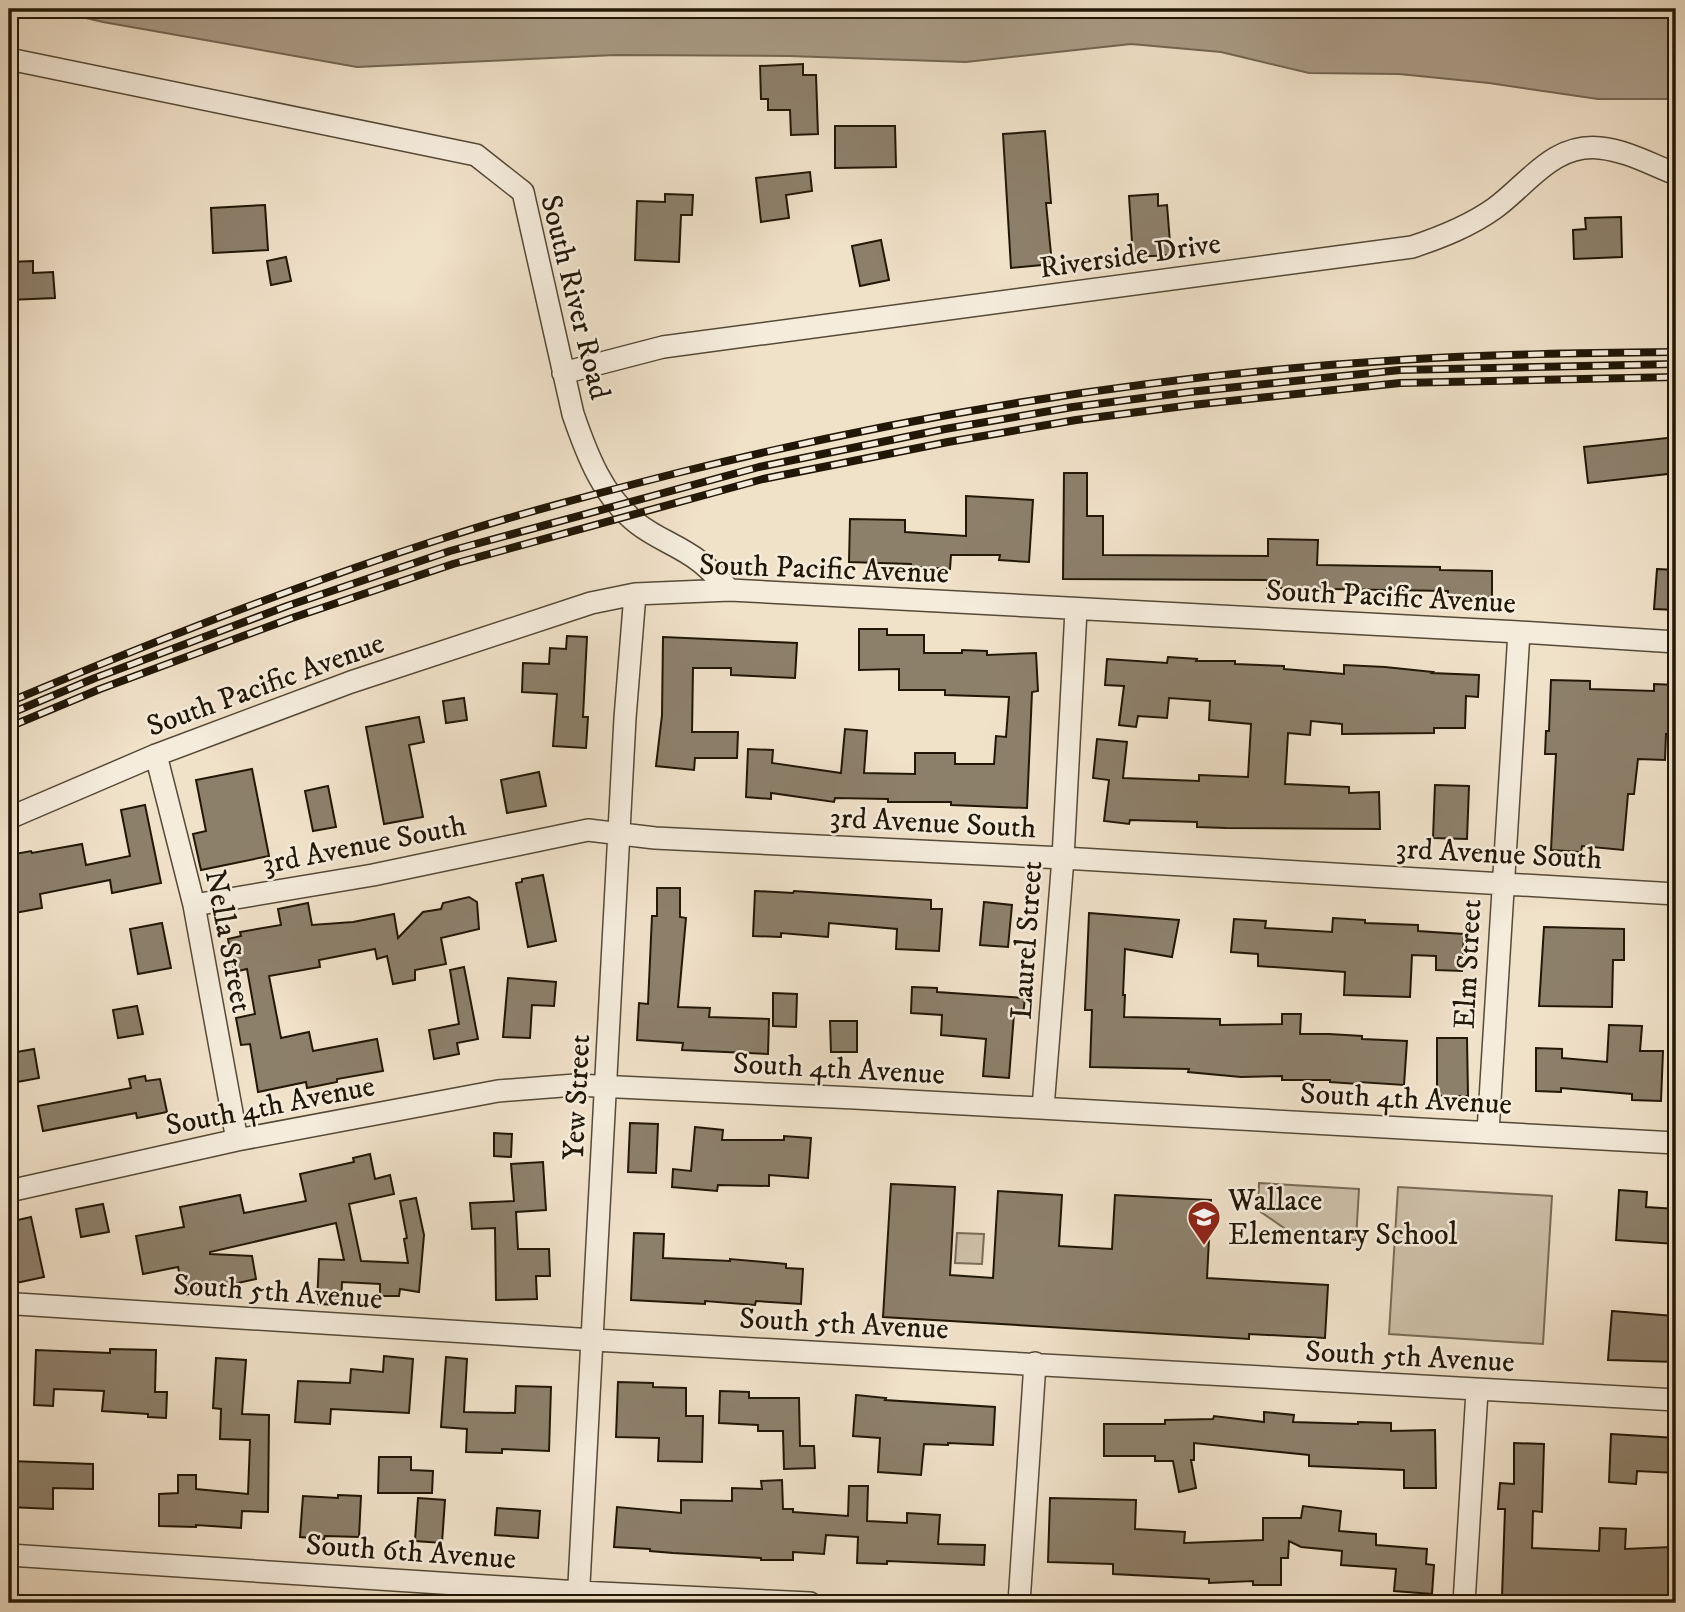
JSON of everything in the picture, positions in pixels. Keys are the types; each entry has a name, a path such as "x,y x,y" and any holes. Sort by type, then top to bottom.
{"street":[{"name":"South River Road","path":"9,59 476,155 523,192 573,414 585,449 599,477 618,505 640,526 699,561 730,590"},
{"name":"Riverside Drive","path":"563,373 663,347 1412,247 1466,226 1497,207 1534,172 1572,151 1597,148 1628,153 1676,174"},
{"name":"South Pacific Avenue","path":"9,818 156,755 351,682 591,603 635,594 730,590 1676,642"},
{"name":"Yew Street","path":"579,1598 625,718 635,594"},
{"name":"Laurel Street","path":"1043,1108 1063,858 1076,610"},
{"name":"Elm Street","path":"1488,1132 1519,632"},
{"name":"Nella Street","path":"156,755 194,905 237,1140"},
{"name":"3rd Avenue South","path":"194,905 373,876 588,830 655,838 1063,858 1676,894"},
{"name":"South 4th Avenue","path":"9,1191 237,1140 498,1091 575,1085 1676,1143"},
{"name":"South 5th Avenue","path":"9,1306 17,1304 594,1340 1676,1400"},
{"path":"1019,1603 1035,1363"},
{"path":"1464,1603 1477,1391"},
{"name":"South 6th Avenue","path":"9,1555 579,1598 810,1603"}],"shaded area":[{"path":"48,9 1676,9 1676,99 1598,99 1489,83 1399,74 1309,73 1221,52 1131,44 966,62 789,56 615,55 357,67 103,22"},
{"path":"1259,1183 1359,1189 1356,1240 1297,1237 1258,1210"},
{"path":"1398,1187 1552,1196 1543,1344 1389,1334"},
{"path":"957,1233 984,1234 982,1264 955,1263"}],"building":[{"path":"803,64 803,75 816,75 818,134 791,135 790,110 768,110 768,99 761,99 760,66"},
{"path":"835,126 895,126 896,167 835,168"},
{"path":"1045,131 1051,203 1046,203 1052,264 1011,268 1003,134"},
{"path":"810,172 812,191 786,195 789,218 761,222 756,178"},
{"path":"665,194 693,195 692,215 681,215 679,262 635,260 637,201 665,202"},
{"path":"1158,194 1158,206 1167,205 1171,255 1133,257 1129,196"},
{"path":"265,205 268,250 213,253 211,208"},
{"path":"1621,217 1622,257 1574,259 1573,230 1586,229 1585,218"},
{"path":"881,240 889,280 860,286 852,246"},
{"path":"286,257 291,281 271,285 267,261"},
{"path":"33,261 33,273 53,272 55,298 9,300 9,262"},
{"path":"1676,437 1676,473 1588,483 1584,447"},
{"path":"1064,473 1087,473 1087,516 1103,516 1103,555 1268,556 1268,539 1318,540 1317,565 1440,567 1440,570 1492,571 1492,597 1448,597 1448,591 1267,588 1267,580 1063,579"},
{"path":"966,496 1033,500 1029,562 999,560 1000,555 951,555 950,569 911,567 911,564 849,562 850,519 905,520 905,532 966,536"},
{"path":"1657,569 1676,570 1676,610 1654,609"},
{"path":"859,629 887,629 887,635 924,635 924,653 962,653 962,650 987,651 987,655 1036,653 1038,691 1032,692 1027,808 951,805 951,802 888,802 888,799 835,798 834,802 771,793 771,799 746,797 748,749 773,750 772,763 841,773 845,729 867,731 864,773 915,774 915,753 955,753 955,764 994,764 996,736 1006,737 1009,697 945,695 945,690 899,690 899,669 859,670"},
{"path":"567,636 587,637 583,717 588,717 586,748 553,746 557,694 522,692 523,663 549,664 550,648 566,649"},
{"path":"663,637 797,643 795,678 731,675 731,668 693,668 692,732 738,732 737,758 695,758 694,770 656,766 662,715"},
{"path":"1168,657 1197,659 1196,661 1235,661 1235,664 1284,666 1284,669 1344,674 1344,665 1479,675 1478,697 1466,696 1465,728 1434,728 1434,733 1342,734 1342,724 1311,721 1310,735 1288,733 1285,784 1349,787 1349,793 1379,792 1380,829 1226,828 1197,827 1197,822 1130,820 1129,824 1104,821 1109,780 1093,778 1097,739 1127,742 1123,778 1199,781 1199,775 1248,777 1251,724 1209,720 1210,701 1169,698 1167,718 1138,716 1136,727 1119,725 1124,686 1105,685 1107,659 1167,663"},
{"path":"1551,680 1590,681 1590,689 1654,691 1654,684 1676,685 1676,734 1666,734 1665,760 1638,759 1634,794 1628,794 1623,850 1582,846 1581,852 1551,850 1556,754 1545,754 1546,731 1549,731"},
{"path":"464,698 467,720 446,723 443,701"},
{"path":"419,717 424,742 409,745 423,817 384,824 366,727"},
{"path":"252,769 269,856 201,870 193,834 206,831 196,780"},
{"path":"539,772 546,806 507,813 501,780"},
{"path":"1435,785 1469,786 1467,839 1433,838"},
{"path":"328,786 336,827 313,831 305,791"},
{"path":"145,805 161,883 112,893 110,880 40,894 42,908 9,914 9,855 82,844 86,865 130,856 121,810"},
{"path":"543,875 556,941 528,947 516,883 522,882 522,879"},
{"path":"657,888 680,888 680,917 686,918 678,1007 710,1008 709,1017 769,1019 768,1054 682,1050 683,1043 637,1040 639,1003 648,1004 652,916 657,916"},
{"path":"755,891 931,900 931,909 942,909 939,951 896,949 897,929 829,923 828,937 781,933 781,937 753,936"},
{"path":"469,897 477,902 479,929 441,938 446,964 415,970 415,980 393,984 387,956 377,959 375,949 319,960 320,967 269,976 281,1038 309,1032 313,1051 377,1039 383,1071 337,1079 337,1082 307,1088 306,1082 258,1092 250,1044 241,1045 236,1018 255,1014 247,969 234,972 228,939 241,936 240,932 281,925 278,909 308,903 312,925 353,922 394,914 398,938 423,912 441,909 443,903"},
{"path":"984,902 1012,905 1008,947 980,945"},
{"path":"1089,913 1179,920 1172,957 1125,949 1124,1017 1220,1019 1220,1025 1282,1024 1282,1014 1301,1014 1300,1034 1407,1041 1404,1085 1282,1080 1282,1076 1241,1077 1188,1072 1189,1069 1090,1067 1092,1010 1085,1010"},
{"path":"1333,918 1365,920 1365,923 1418,925 1418,931 1464,934 1462,971 1436,970 1436,956 1412,955 1410,997 1344,995 1345,972 1258,966 1258,954 1231,952 1234,919 1266,921 1265,928 1332,932"},
{"path":"162,923 171,968 138,974 130,929"},
{"path":"1544,927 1624,929 1624,960 1613,960 1612,1007 1539,1006"},
{"path":"464,967 478,1039 457,1043 459,1054 434,1059 429,1030 459,1024 450,970"},
{"path":"508,978 556,982 554,1006 532,1005 530,1038 503,1037"},
{"path":"912,987 937,988 937,992 1025,998 1023,1015 1014,1014 1009,1078 983,1076 986,1039 941,1035 942,1015 911,1013"},
{"path":"773,993 797,994 796,1027 773,1026"},
{"path":"137,1006 143,1034 118,1038 113,1010"},
{"path":"830,1021 857,1021 857,1052 831,1052"},
{"path":"1609,1025 1642,1026 1640,1051 1663,1051 1661,1101 1632,1100 1632,1094 1561,1088 1561,1092 1536,1091 1536,1048 1562,1049 1562,1058 1607,1062"},
{"path":"1437,1038 1467,1038 1468,1096 1437,1096"},
{"path":"34,1049 39,1078 17,1082 11,1053"},
{"path":"145,1076 146,1081 160,1079 167,1112 137,1118 136,1113 43,1131 38,1106 131,1088 129,1079"},
{"path":"630,1123 658,1124 656,1173 628,1172"},
{"path":"695,1127 723,1130 722,1140 784,1140 784,1136 811,1138 808,1178 769,1175 769,1186 718,1185 717,1191 672,1187 673,1169 691,1171"},
{"path":"494,1133 512,1134 511,1157 494,1156"},
{"path":"370,1154 375,1179 390,1175 394,1194 349,1204 361,1261 408,1263 404,1239 407,1238 400,1201 416,1198 424,1235 419,1292 400,1289 399,1296 380,1296 380,1284 342,1282 341,1305 317,1304 319,1259 344,1260 336,1223 210,1252 252,1256 256,1279 184,1295 178,1267 143,1274 136,1236 184,1227 180,1207 240,1195 244,1213 306,1201 300,1174 354,1162 353,1158"},
{"path":"543,1162 546,1210 516,1212 518,1249 549,1249 550,1276 536,1276 537,1299 496,1300 495,1228 472,1229 470,1203 514,1201 511,1164"},
{"path":"891,1184 955,1187 950,1275 993,1278 998,1191 1062,1195 1059,1246 1112,1249 1115,1195 1211,1200 1207,1278 1328,1285 1325,1338 1249,1334 1249,1339 883,1317"},
{"path":"1619,1190 1647,1192 1646,1207 1676,1209 1676,1244 1616,1240"},
{"path":"103,1204 109,1232 81,1237 76,1209"},
{"path":"31,1217 44,1277 16,1283 9,1247 9,1222"},
{"path":"634,1233 664,1234 663,1258 730,1259 786,1264 786,1268 803,1269 801,1304 756,1301 755,1305 705,1301 705,1304 631,1300"},
{"path":"1612,1311 1674,1316 1676,1362 1608,1360"},
{"path":"110,1349 156,1350 155,1392 167,1392 166,1418 102,1411 104,1391 54,1389 53,1406 34,1405 36,1350 110,1353"},
{"path":"384,1356 413,1359 409,1413 331,1409 330,1424 295,1422 298,1381 350,1383 351,1369 383,1372"},
{"path":"446,1357 467,1359 464,1412 515,1413 516,1386 551,1387 549,1451 502,1449 502,1453 466,1452 467,1429 441,1427"},
{"path":"216,1358 246,1360 242,1414 269,1415 268,1512 242,1511 241,1528 159,1526 159,1494 178,1493 178,1475 196,1475 196,1489 248,1494 250,1440 220,1439 221,1409 213,1408"},
{"path":"618,1382 686,1388 686,1416 703,1416 702,1462 658,1461 659,1438 616,1437"},
{"path":"720,1391 749,1392 749,1398 799,1398 800,1446 814,1446 815,1468 784,1469 783,1431 758,1431 758,1425 719,1423"},
{"path":"856,1395 886,1398 885,1400 995,1407 993,1445 924,1444 921,1475 878,1472 880,1438 853,1436"},
{"path":"1264,1412 1294,1415 1293,1422 1391,1423 1391,1431 1435,1430 1436,1488 1404,1488 1404,1470 1309,1466 1309,1455 1194,1443 1194,1460 1191,1460 1196,1488 1179,1492 1173,1461 1155,1461 1155,1456 1104,1456 1104,1424 1165,1424 1165,1420 1213,1419 1214,1416 1264,1422"},
{"path":"1611,1434 1676,1438 1676,1473 1637,1471 1636,1484 1609,1482"},
{"path":"1514,1443 1544,1444 1542,1512 1533,1511 1532,1548 1599,1551 1600,1528 1626,1529 1625,1549 1671,1547 1671,1564 1676,1563 1676,1597 1632,1599 1632,1602 1502,1597 1505,1509 1498,1509 1500,1483 1514,1484"},
{"path":"379,1457 411,1457 411,1470 433,1471 432,1493 378,1493"},
{"path":"9,1461 93,1464 93,1489 53,1488 53,1509 9,1507"},
{"path":"782,1480 783,1509 793,1509 793,1512 848,1516 849,1486 868,1486 867,1521 907,1523 907,1513 940,1515 938,1544 985,1545 984,1565 887,1561 887,1564 857,1563 858,1537 826,1535 824,1554 793,1552 793,1560 761,1560 614,1547 617,1507 681,1513 681,1500 732,1501 732,1488 762,1489 761,1481"},
{"path":"338,1495 361,1496 359,1537 300,1537 303,1496 338,1498"},
{"path":"418,1498 445,1500 442,1543 415,1541"},
{"path":"1050,1498 1136,1500 1135,1529 1185,1532 1184,1543 1263,1540 1263,1518 1301,1518 1303,1506 1341,1511 1339,1531 1376,1534 1376,1545 1427,1549 1426,1564 1434,1565 1432,1594 1394,1591 1396,1569 1341,1565 1342,1551 1301,1547 1289,1541 1288,1558 1281,1558 1281,1585 1253,1585 1253,1581 1209,1583 1209,1579 1113,1574 1113,1564 1048,1562"},
{"path":"497,1508 540,1511 538,1538 495,1535"}],"railway":[{"path":"9,702 225,615 444,538 677,473 856,433 1036,400 1309,367 1469,356 1676,352"},
{"path":"9,714 95,678 287,606 450,551 759,467 945,429 1073,407 1189,392 1400,370 1676,364"},
{"path":"9,727 100,689 292,618 453,564 763,479 948,442 1076,420 1192,405 1400,383 1676,377"}],"place":[{"name":"Wallace Elementary School","path":"1204,1247"}]}
